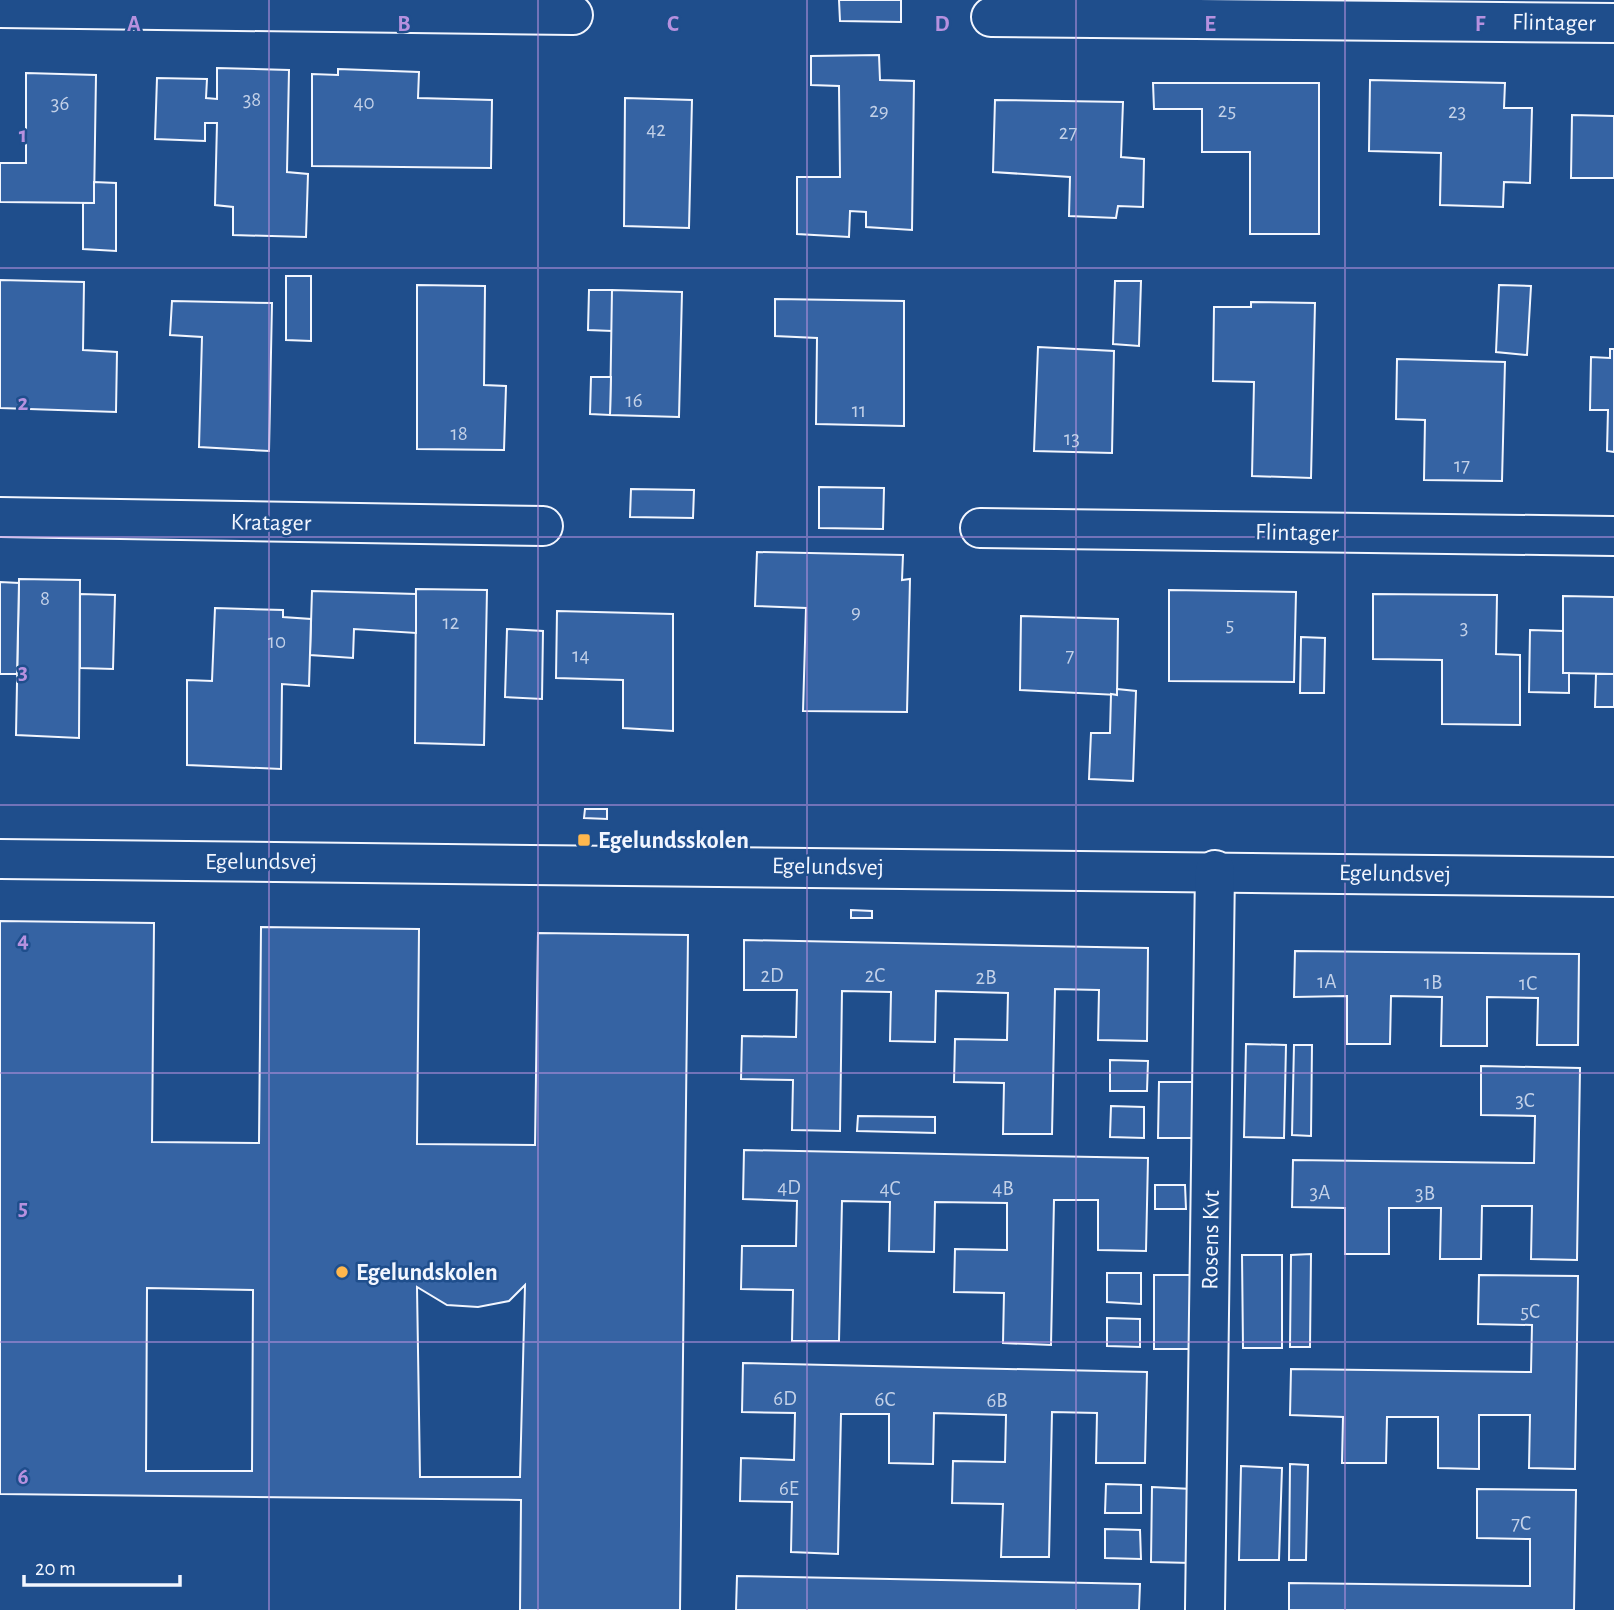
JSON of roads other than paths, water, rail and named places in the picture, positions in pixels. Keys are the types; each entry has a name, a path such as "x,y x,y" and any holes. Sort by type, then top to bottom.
{"street":[{"path":"0,8 573,15"},
{"name":"Flintager","path":"990,17 1614,23"},
{"name":"Kratager","path":"0,517 543,526"},
{"name":"Flintager","path":"980,528 1614,536"},
{"name":"Egelundsvej","path":"0,859 1216,870 1614,877"},
{"name":"Rosens Kvt","path":"1205,1610 1216,870"}],"place":[{"name":"Egelundsskolen","path":"584,840"},
{"name":"Egelundskolen","path":"342,1272"}]}
